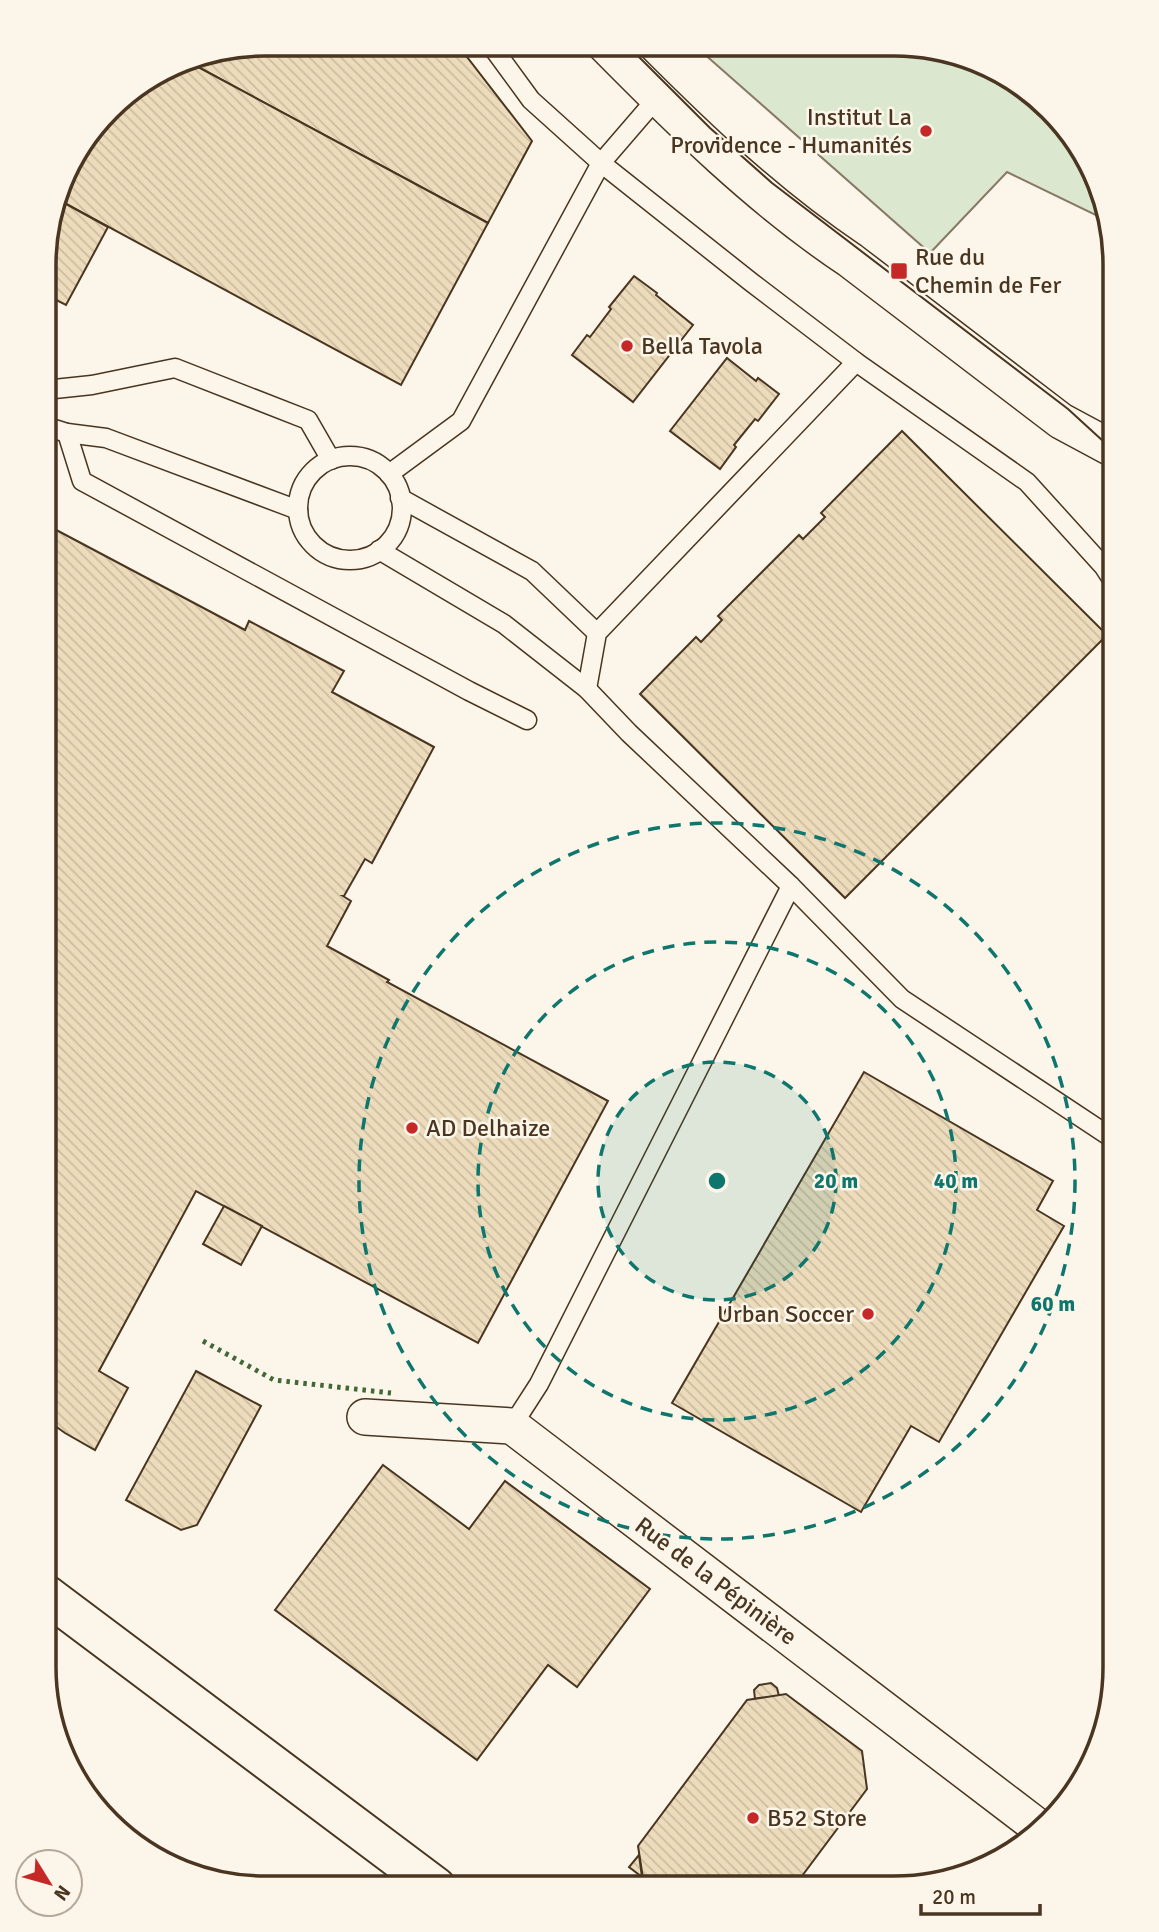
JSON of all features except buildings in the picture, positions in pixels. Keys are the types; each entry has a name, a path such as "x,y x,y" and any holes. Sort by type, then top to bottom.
{"main road":[{"path":"56,1602 421,1876"}],"street":[{"path":"616,56 725,162 818,239 850,260 1061,421 1103,444"},
{"path":"365,1417 512,1426"},
{"name":"Rue de la Pépinière","path":"512,1426 1033,1823"}],"lane":[{"path":"499,56 531,100 601,163 856,362 1027,482 1103,566"},
{"path":"389,474 461,421 601,163 657,98"},
{"path":"587,689 597,633 856,362"},
{"path":"56,389 92,385 175,368 308,420 331,460"},
{"path":"56,429 106,438 298,510"},
{"path":"56,436 67,432"},
{"path":"67,432 82,481 457,685 527,720"},
{"path":"357,457 369,460 389,474 400,498 401,513 391,540 379,550 365,558 334,558 308,539 300,525 300,494 317,467 331,460 357,457"},
{"path":"400,498 532,571 597,633"},
{"path":"379,550 504,624 587,689 629,733 791,886 902,999 1103,1132"},
{"path":"512,1426 539,1384 791,886"}],"green space":[{"name":"Institut La Providence - Humanités","path":"706,56 921,58 974,72 1021,99 1042,117 1075,161 1087,185 1097,215 1007,172 930,253"}],"tram line":[{"path":"638,56 710,128 772,183 1068,409 1103,441"}],"hedge":[{"path":"203,1341 274,1380 391,1393"}],"place":[{"name":"Institut La Providence - Humanités","path":"926,131"},
{"name":"Rue du Chemin de Fer","path":"899,271"},
{"name":"Bella Tavola","path":"627,346"},
{"name":"AD Delhaize","path":"412,1128"},
{"name":"Urban Soccer","path":"868,1314"},
{"name":"B52 Store","path":"753,1818"}]}
